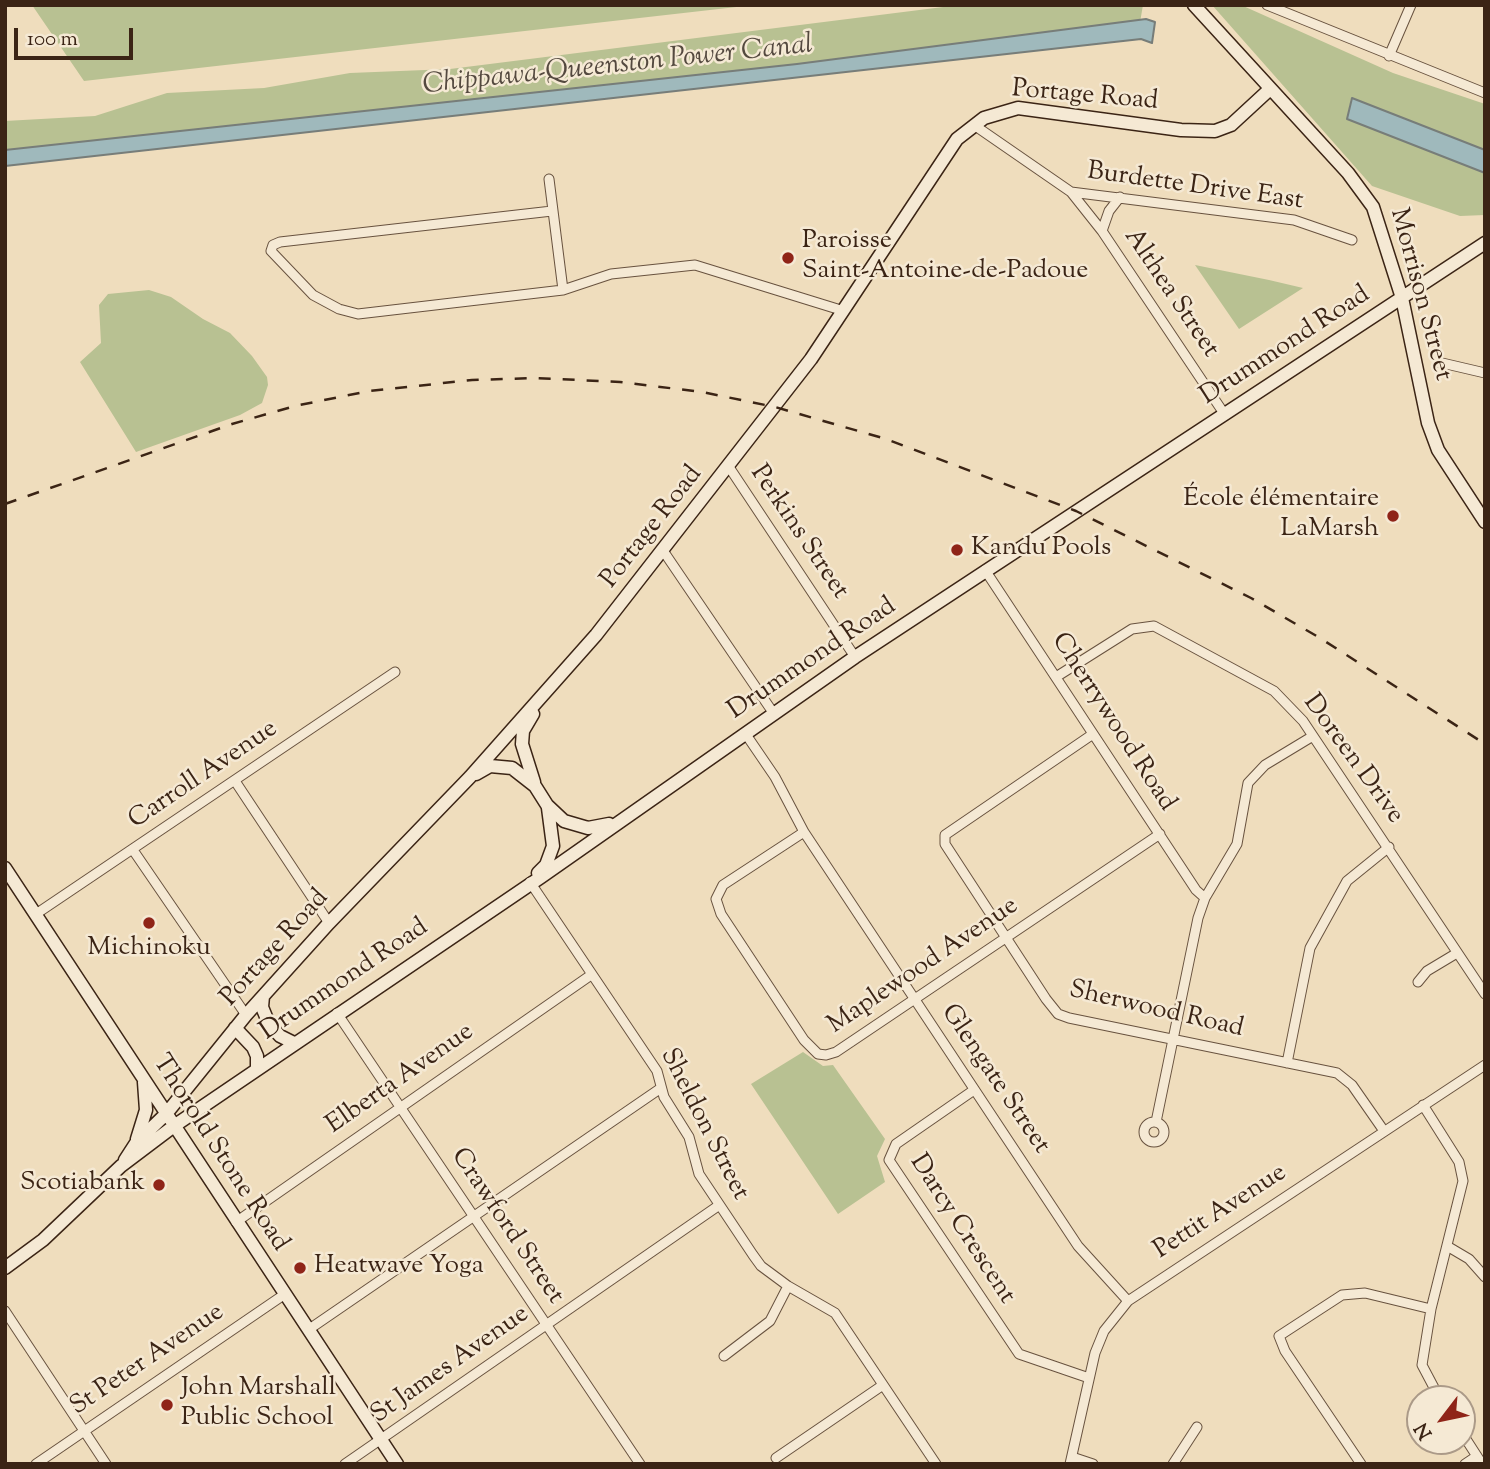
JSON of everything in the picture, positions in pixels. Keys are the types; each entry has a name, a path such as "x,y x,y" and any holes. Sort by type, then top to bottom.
{"main road":[{"name":"Morrison Street","path":"1194,5 1348,173 1373,207 1402,298 1429,423 1438,450 1485,522"},
{"name":"Portage Road","path":"121,1166 136,1143 166,1114 246,1015 549,690 664,552 844,311 944,157 974,125 997,112 1018,108 1181,130 1215,131 1231,125 1270,89"},
{"name":"Drummond Road","path":"174,1126 855,656 1485,243"},
{"path":"549,690 523,731 525,758 535,786 557,816 577,827 588,828 618,821"},
{"path":"470,777 490,766 501,766 512,768 535,786"},
{"path":"530,882 546,864 553,846 547,805"},
{"name":"Thorold Stone Road","path":"5,868 397,1464"},
{"path":"263,996 262,1007 269,1024 280,1036 294,1043"},
{"path":"235,1028 253,1047 257,1056 257,1069"},
{"path":"136,1143 146,1110 144,1081"},
{"name":"Portage Road","path":"5,1268 43,1240 121,1166 174,1126"}],"street":[{"path":"1267,5 1485,93"},
{"path":"1389,56 1411,5"},
{"name":"Althea Street","path":"974,125 1071,192 1102,232 1226,415"},
{"path":"549,179 563,290"},
{"name":"Burdette Drive East","path":"1071,192 1294,220 1352,240"},
{"name":"Althea Street","path":"1102,232 1109,211 1120,197"},
{"path":"552,211 280,242 271,251 313,295 339,309 358,314 563,290 611,274 695,265 844,311"},
{"path":"1438,362 1485,373"},
{"name":"Perkins Street","path":"729,467 855,656"},
{"path":"664,552 774,714"},
{"name":"Cherrywood Road","path":"985,570 1196,890 1205,898"},
{"name":"Doreen Drive","path":"1056,677 1132,629 1154,626 1273,691 1303,721 1485,994"},
{"name":"Carroll Avenue","path":"36,914 395,672"},
{"name":"Glengate Street","path":"745,733 775,777 804,832 1078,1246 1128,1301"},
{"name":"Sherwood Road","path":"1093,734 945,835 945,844 1058,1014 1337,1073 1345,1078 1384,1130"},
{"path":"1156,1122 1198,918 1205,898 1237,844 1248,783 1265,765 1313,736"},
{"path":"235,781 329,923"},
{"name":"Maplewood Avenue","path":"804,832 723,885 716,899 721,914 804,1040 818,1055 836,1052 1160,834"},
{"path":"1287,1063 1310,948 1347,880 1389,847"},
{"path":"133,850 246,1015"},
{"name":"Sheldon Street","path":"530,882 657,1071 661,1088 690,1137 699,1174 719,1206 761,1266 788,1286 824,1304 835,1313 936,1464"},
{"path":"1418,982 1427,971 1457,953"},
{"name":"Elberta Avenue","path":"236,1222 592,975"},
{"name":"Crawford Street","path":"337,1013 640,1464"},
{"name":"Pettit Avenue","path":"1071,1460 1089,1378 1104,1331 1128,1301 1485,1065"},
{"path":"308,1330 661,1088"},
{"name":"Darcy Crescent","path":"974,1090 896,1144 889,1160 1019,1354 1089,1378"},
{"path":"1423,1105 1459,1162 1463,1181 1431,1309 1422,1365 1433,1385"},
{"name":"St James Avenue","path":"345,1464 719,1206"},
{"path":"1447,1247 1469,1259 1485,1278"},
{"path":"724,1356 770,1321 788,1286"},
{"path":"1361,1464 1284,1352 1279,1336 1342,1295 1365,1293 1431,1309"},
{"name":"St Peter Avenue","path":"36,1464 285,1294"},
{"path":"5,1311 106,1464"},
{"path":"776,1458 883,1385"},
{"path":"1173,1464 1197,1427"},
{"path":"1071,1460 1093,1464"},
{"path":"1465,1464 1480,1460"}],"green space":[{"path":"32,5 754,5 84,81"},
{"path":"959,5 1143,5 1139,28 5,152 5,121 95,116 167,93 264,88 350,73 450,69"},
{"path":"1212,5 1241,5 1393,73 1485,104 1485,150 1351,99 1347,119 1485,172 1485,215 1460,216 1372,186"},
{"path":"1195,265 1269,280 1303,288 1239,329"},
{"path":"149,290 171,297 203,319 230,333 252,356 267,377 268,385 262,403 240,415 136,452 80,362 101,343 99,305 108,294"},
{"path":"803,1052 823,1066 833,1065 885,1139 877,1156 885,1182 838,1214 751,1084"}],"water":[{"name":"Chippawa-Queenston Power Canal","path":"1146,19 1155,22 1152,43 1141,39 5,166 5,150 797,64"},
{"path":"1352,98 1485,150 1485,173 1347,119"}],"railway":[{"path":"5,504 232,424 295,406 369,391 472,380 536,378 620,382 702,392 775,407 886,439 1076,511 1251,598 1320,638 1485,744"}],"place":[{"name":"Paroisse Saint-Antoine-de-Padoue","path":"788,258"},
{"name":"École élémentaire LaMarsh","path":"1393,516"},
{"name":"Kandu Pools","path":"957,550"},
{"name":"Michinoku","path":"149,923"},
{"name":"Scotiabank","path":"159,1185"},
{"name":"Heatwave Yoga","path":"300,1268"},
{"name":"John Marshall Public School","path":"167,1405"}]}
